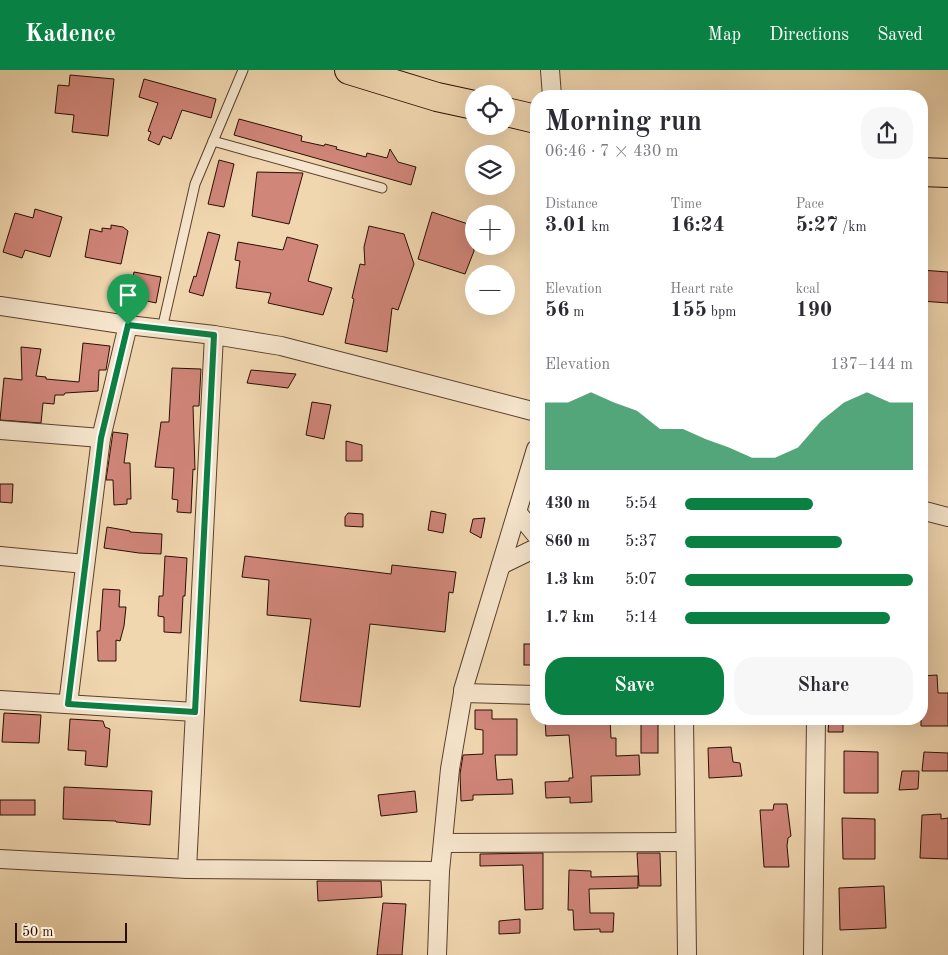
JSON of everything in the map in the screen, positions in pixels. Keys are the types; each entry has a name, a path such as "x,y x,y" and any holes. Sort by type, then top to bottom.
{"main road":[{"path":"349,70 438,97 465,103"},
{"path":"515,114 530,118"},
{"path":"928,172 948,173"}],"street":[{"path":"550,70 552,90"},
{"path":"0,306 281,346 530,410"},
{"path":"68,704 101,438 128,325"},
{"path":"187,869 214,335"},
{"path":"0,430 101,438"},
{"path":"437,955 440,870 450,769 463,690 530,469"},
{"path":"517,512 530,528"},
{"path":"928,512 948,517"},
{"path":"501,565 530,551"},
{"path":"0,556 85,564"},
{"path":"464,693 530,695"},
{"path":"0,700 195,712"},
{"path":"684,725 684,842 687,955"},
{"path":"813,955 816,725"},
{"path":"443,842 684,842"},
{"path":"0,859 187,869 440,870"}],"lane":[{"path":"162,329 194,184 243,70"},
{"path":"213,141 382,188"}],"building":[{"path":"70,75 114,79 108,136 72,132 74,115 55,113 58,85 69,86"},
{"path":"144,79 216,99 211,118 182,110 171,139 163,136 159,145 148,140 151,132 148,131 158,103 139,97"},
{"path":"239,119 302,136 301,141 324,146 325,144 366,157 367,153 387,158 390,149 398,162 416,167 411,185 234,135"},
{"path":"219,160 234,164 224,207 208,204"},
{"path":"257,172 303,173 289,224 252,216"},
{"path":"35,209 62,217 50,257 25,250 22,258 3,252 15,213 33,218"},
{"path":"432,212 465,223 465,255 472,255 469,265 465,265 465,274 418,259"},
{"path":"111,225 123,227 128,231 121,264 85,257 90,229 102,232 102,228 111,229"},
{"path":"369,226 404,234 414,264 398,310 392,308 387,352 345,343 354,299 352,298 360,264 365,265 364,247"},
{"path":"208,232 220,235 203,296 189,292 194,276 196,277"},
{"path":"287,237 318,245 308,281 332,288 323,315 268,303 271,293 236,288 240,261 235,260 238,242 283,250"},
{"path":"928,271 948,272 948,303 928,302"},
{"path":"134,272 161,277 156,303 129,297"},
{"path":"83,343 110,346 106,370 99,370 98,391 55,395 54,404 43,403 41,423 0,420 4,378 22,380 21,347 41,349 36,376 46,377 46,379 79,382"},
{"path":"172,368 201,369 199,406 193,406 195,470 193,469 191,513 177,512 178,500 172,499 174,468 155,467 161,422 169,422"},
{"path":"251,370 296,374 288,388 247,383"},
{"path":"312,402 331,405 324,439 306,435"},
{"path":"113,432 128,434 124,463 130,463 131,499 127,499 127,504 114,505 113,480 106,480"},
{"path":"346,441 362,445 362,461 346,461"},
{"path":"0,484 13,484 12,503 0,502"},
{"path":"431,511 446,514 443,533 428,530"},
{"path":"348,513 363,514 363,527 345,526 345,517"},
{"path":"485,518 481,538 470,532 473,519"},
{"path":"107,527 130,532 162,534 161,554 104,548"},
{"path":"165,556 187,558 181,633 164,632 164,617 158,616 159,596 163,596"},
{"path":"245,556 391,574 392,565 456,572 453,593 449,592 445,632 370,624 360,707 300,701 311,619 267,615 269,580 242,577"},
{"path":"103,589 120,590 119,607 126,607 120,641 116,640 116,661 98,661 97,631 100,631"},
{"path":"524,644 530,644 530,665 524,665"},
{"path":"937,675 938,693 948,693 948,726 921,726 928,725 928,676"},
{"path":"475,710 492,710 492,719 517,719 517,755 495,755 497,780 512,779 513,794 473,795 473,800 461,801 460,774 463,755 483,754 483,730 475,729"},
{"path":"4,713 41,715 39,743 2,742"},
{"path":"70,719 103,721 105,727 110,729 107,767 85,765 86,751 68,750"},
{"path":"545,725 610,725 611,738 616,738 616,756 639,755 640,775 591,776 592,802 570,803 570,797 546,798 545,782 569,781 569,778 573,778 569,735 546,736"},
{"path":"641,725 658,725 658,753 641,753"},
{"path":"829,725 843,725 843,732 828,732"},
{"path":"731,747 733,762 740,763 742,776 709,778 708,748"},
{"path":"844,751 878,752 878,793 844,793"},
{"path":"924,752 948,753 948,771 922,771"},
{"path":"902,771 919,771 918,789 899,790"},
{"path":"64,787 152,791 150,825 116,821 63,819"},
{"path":"415,791 417,812 381,816 378,795"},
{"path":"0,800 35,800 35,815 0,815"},
{"path":"774,804 787,804 791,836 788,838 787,846 789,867 764,867 760,810 773,810"},
{"path":"941,814 941,819 948,818 948,859 920,858 922,815"},
{"path":"842,818 875,819 875,859 843,859"},
{"path":"543,853 543,909 525,910 523,865 480,866 480,854"},
{"path":"637,853 660,853 661,886 639,886"},
{"path":"569,870 591,871 591,877 638,876 638,888 589,889 590,913 614,913 613,932 600,932 600,929 574,930 573,910 568,910"},
{"path":"317,881 381,881 382,897 318,901"},
{"path":"884,886 886,928 840,930 839,888"},
{"path":"383,903 406,904 402,955 377,955"},
{"path":"520,919 520,933 499,934 499,921"}],"route":[{"path":"128,325 214,335 195,712 68,704 101,438 128,325"}]}
